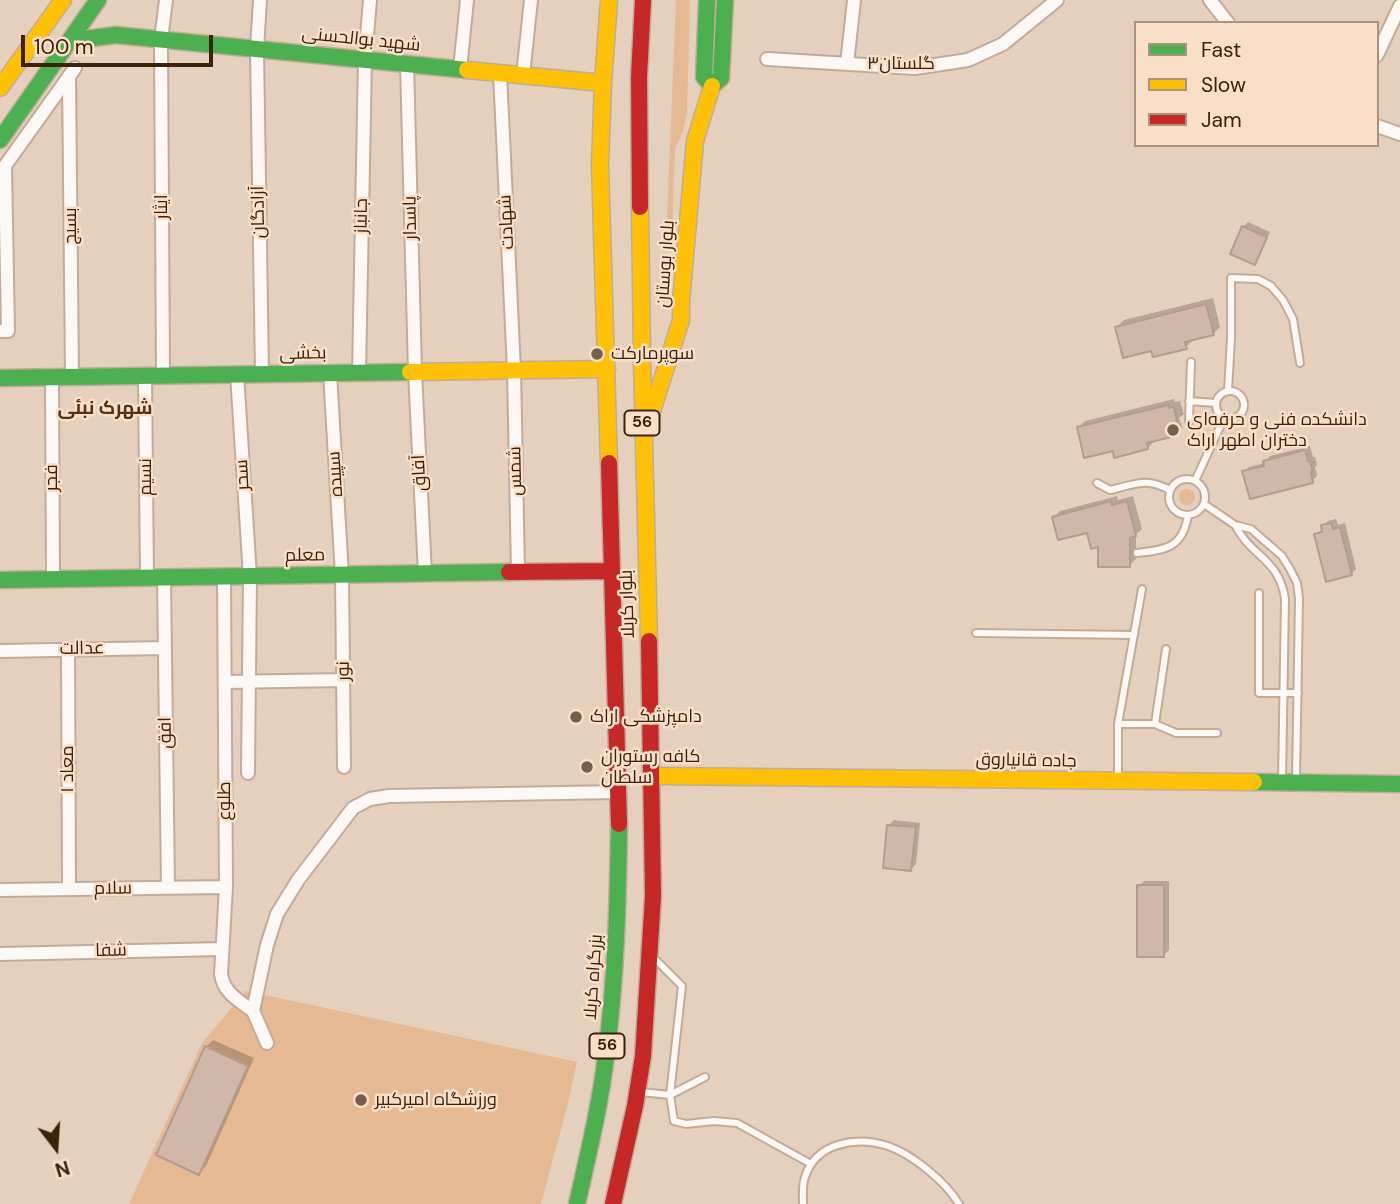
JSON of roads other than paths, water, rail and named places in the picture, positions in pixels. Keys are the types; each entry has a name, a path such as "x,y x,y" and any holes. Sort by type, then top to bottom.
{"main road":[{"path":"0,88 63,0"},
{"name":"بلوار کربلا","path":"608,0 600,165 619,792"},
{"name":"بلوار کربلا","path":"613,1204 643,1056 653,896 643,440 639,77 643,0"},
{"name":"بلوار بوستان","path":"707,0 704,77 712,86"},
{"name":"بلوار بوستان","path":"643,440 681,320 695,141 712,86 721,78 725,0"},
{"path":"0,140 97,2 116,35"},
{"name":"شهید بوالحسنی","path":"70,41 116,35 603,83"},
{"name":"بخشی","path":"0,378 607,369"},
{"name":"معلم","path":"0,580 611,571"},
{"name":"جاده قانیاروق","path":"652,776 1400,784"},
{"name":"بزرگراه کربلا","path":"577,1204 606,1060 612,1003 619,869 619,792"}],"street":[{"name":"ایثار","path":"163,375 161,40 166,0"},
{"name":"آزادگان","path":"260,0 257,49 262,374"},
{"name":"جانباز","path":"359,373 365,60 370,0"},
{"path":"460,69 467,0"},
{"path":"523,75 531,0"},
{"path":"847,64 854,0"},
{"name":"گلستان۳","path":"767,59 915,68 968,61 1003,44 1057,0"},
{"path":"1210,0 1226,21"},
{"path":"1379,51 1400,6"},
{"name":"پاسدار","path":"407,64 415,372"},
{"name":"بسیج","path":"2,169 72,72 72,377"},
{"name":"شهادت","path":"500,73 514,370"},
{"path":"1379,127 1400,134"},
{"path":"0,331 8,331 2,169"},
{"name":"شمس","path":"514,370 517,572"},
{"name":"آفاق","path":"415,372 425,574"},
{"name":"سپیده","path":"330,373 342,575"},
{"name":"سحر","path":"237,374 250,576 248,774"},
{"name":"نسیم","path":"145,376 146,578"},
{"name":"فجر","path":"52,377 53,579"},
{"name":"نور","path":"342,575 344,767"},
{"name":"طلوع","path":"224,577 226,887 222,982 225,989 253,1012"},
{"name":"افق","path":"164,578 168,888"},
{"name":"عدالت","path":"0,650 164,648"},
{"name":"معاد ۱","path":"68,649 69,889"},
{"path":"225,682 344,680"},
{"path":"267,1043 253,1012 267,945 277,914 298,880 358,805 377,797 389,796 619,792"},
{"name":"سلام","path":"0,890 226,887"},
{"name":"شفا","path":"0,954 222,948"}],"lane":[{"path":"1228,391 1231,278 1258,279 1271,286 1283,300 1293,319 1300,363"},
{"path":"1189,421 1192,362"},
{"path":"1228,391 1236,392 1242,397 1244,404 1243,411 1231,420 1218,414 1215,407 1216,399 1221,393 1228,391"},
{"path":"1189,401 1216,403"},
{"path":"1195,481 1224,418"},
{"path":"1182,480 1195,481 1203,488 1204,504 1199,510 1188,514 1177,512 1171,506 1170,490 1175,483 1182,480"},
{"path":"1097,483 1110,490 1146,481 1170,490"},
{"path":"1204,504 1235,525 1251,528 1282,556 1297,583 1298,693 1289,783"},
{"path":"1137,553 1160,551 1178,541 1186,528 1188,514"},
{"path":"1235,525 1242,538 1270,564 1283,586 1283,693 1289,783"},
{"path":"1283,586 1297,583"},
{"path":"1118,781 1118,724 1142,589"},
{"path":"1259,593 1259,693 1298,693"},
{"path":"976,633 1134,635"},
{"path":"1155,724 1166,649"},
{"path":"1118,724 1155,724 1176,733 1217,733"},
{"path":"650,954 682,986 670,1095 674,1121 686,1124 714,1121 737,1123 811,1164"},
{"path":"638,1091 670,1095 705,1077"},
{"path":"803,1204 805,1176 818,1155 829,1148 864,1141 890,1146 934,1174 959,1204"}],"place":[{"name":"سوپرمارکت","path":"597,354"},
{"name":"دانشکده فنی و حرفه‌ای دختران اطهر اراک","path":"1173,430"},
{"name":"دامپزشکی اراک","path":"576,717"},
{"name":"کافه رستوران سلطان","path":"587,767"},
{"name":"ورزشگاه امیرکبیر","path":"361,1100"}],"district":[{"name":"شهرک نبئی","path":"105,409"}]}
